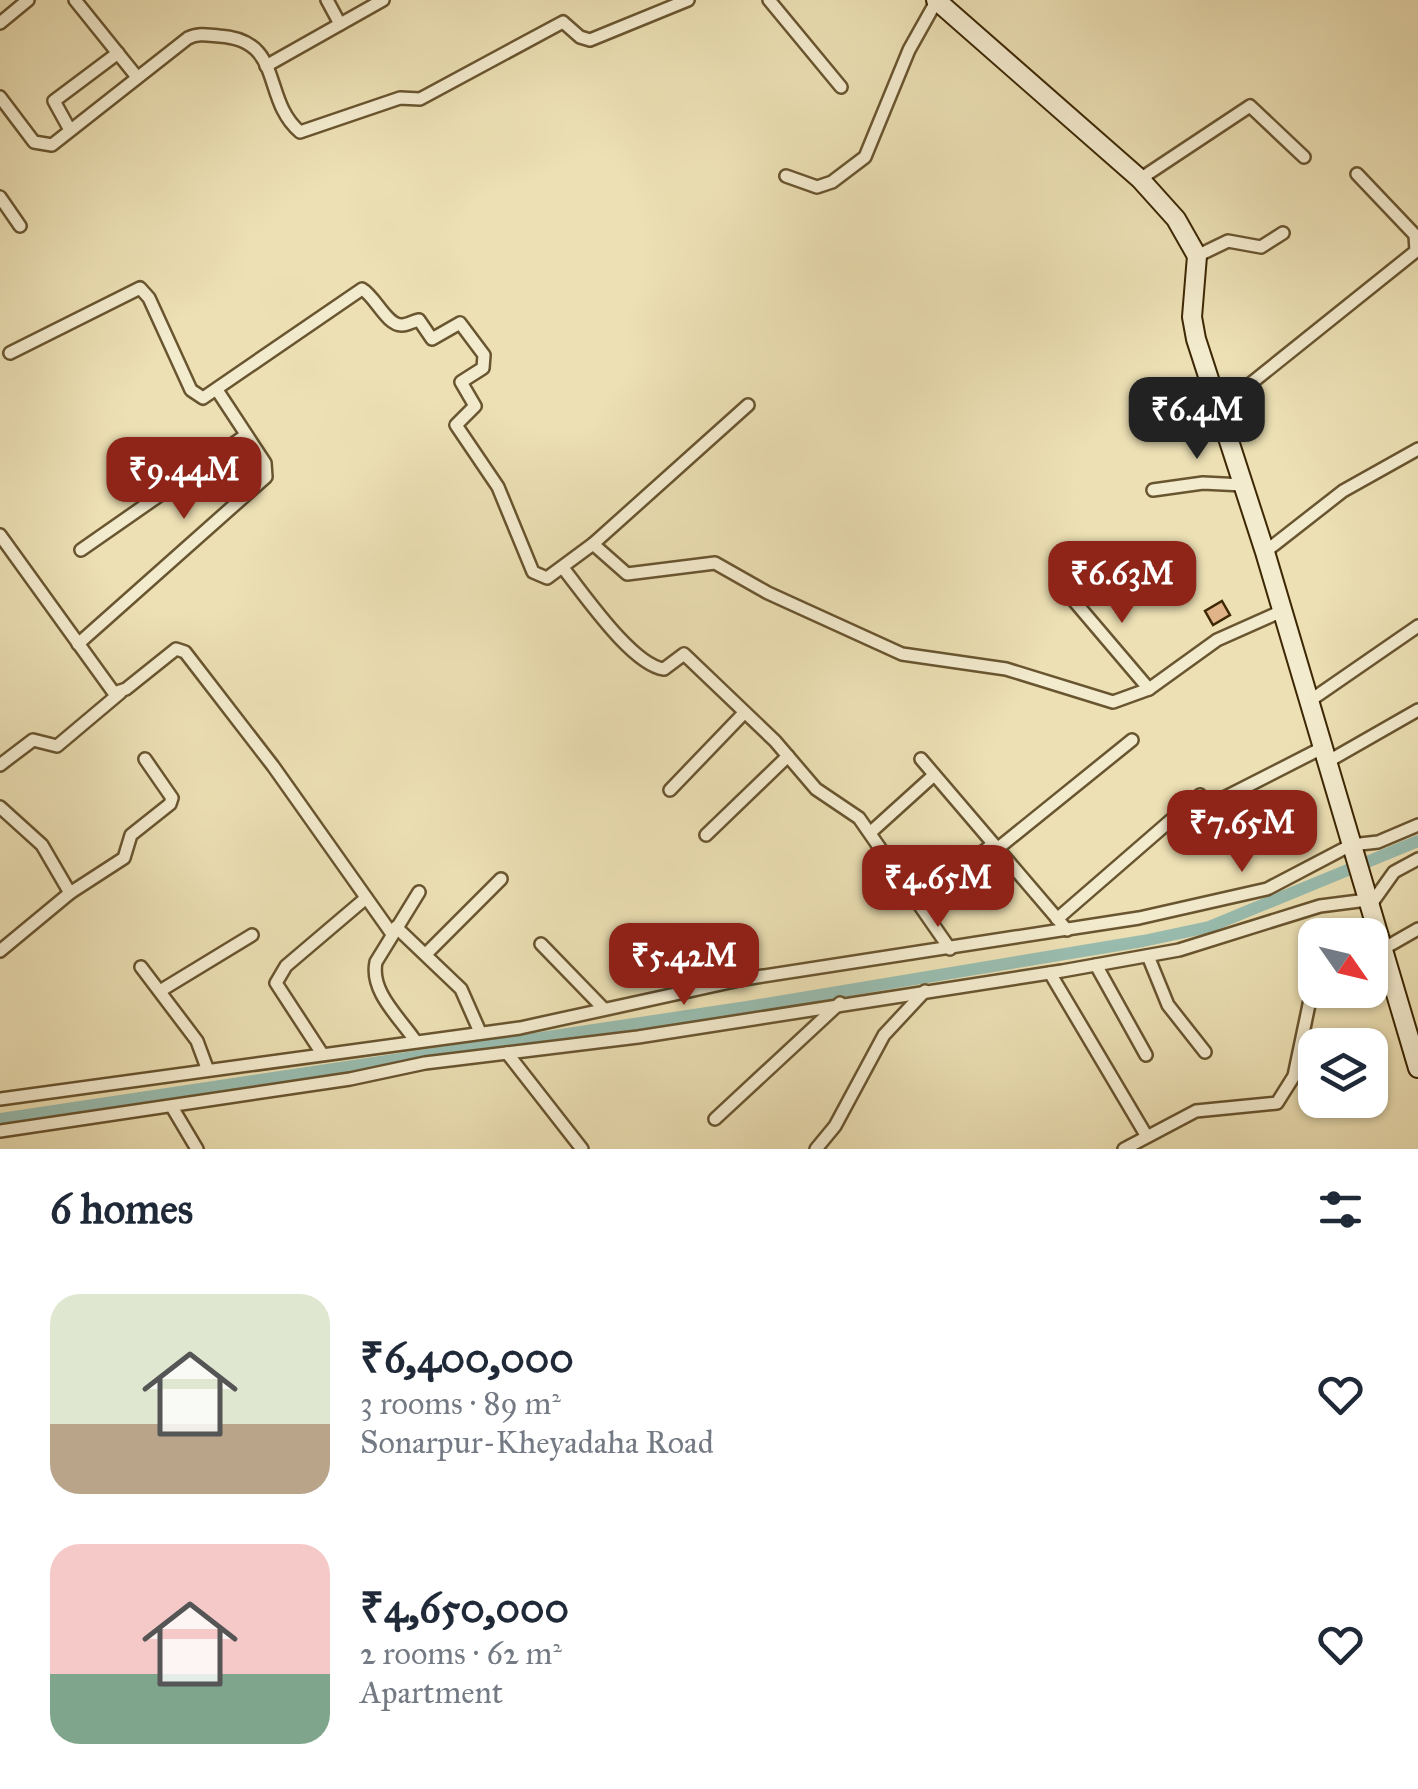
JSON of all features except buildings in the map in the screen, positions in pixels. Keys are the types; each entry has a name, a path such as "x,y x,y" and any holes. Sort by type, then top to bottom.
{"main road":[{"path":"940,1 1102,150 1140,178 1176,219 1197,256 1192,317 1266,552 1373,918"},
{"path":"1388,967 1418,1068"}],"street":[{"path":"0,23 28,0"},
{"path":"75,0 137,77"},
{"path":"327,0 340,24"},
{"path":"266,66 383,0"},
{"path":"0,97 34,142 52,145 197,34 248,40 300,132 400,98 420,99 563,22 580,38 590,40 688,0"},
{"path":"770,0 841,87"},
{"path":"786,176 818,187 832,182 865,157 909,50 940,1"},
{"path":"70,130 54,101 118,53"},
{"path":"1140,178 1250,106 1304,157"},
{"path":"1220,410 1416,251 1414,234 1357,174"},
{"path":"0,197 20,226"},
{"path":"1197,256 1228,241 1261,247 1283,233"},
{"path":"10,353 140,288 149,298 191,390 203,398 362,289 371,294 392,322 402,325 418,320 432,338 460,323 487,360 461,382 474,406 458,422 457,429 498,487 533,572 547,578 593,544 748,404"},
{"path":"78,644 266,477 264,463 218,390"},
{"path":"81,550 246,435"},
{"path":"1266,552 1343,491 1418,449"},
{"path":"1152,490 1203,483 1244,485"},
{"path":"0,535 110,689 120,693"},
{"path":"593,544 622,571 633,575 715,563 768,593 902,654 1006,669 1113,702 1149,689 1217,640 1282,611"},
{"path":"563,568 612,628 654,667 664,670 684,654 788,756 816,789 859,818 950,949"},
{"path":"1064,589 1149,689"},
{"path":"1308,702 1418,626"},
{"path":"0,764 33,740 57,746 176,649 184,652 274,766 366,898 394,931 426,954 461,990 480,1032"},
{"path":"1220,800 1418,710"},
{"path":"670,790 744,714"},
{"path":"919,900 1132,740"},
{"path":"706,835 788,756"},
{"path":"0,950 70,893 124,858 131,835 170,804 172,798 144,758"},
{"path":"920,759 1066,930"},
{"path":"871,832 934,775"},
{"path":"1057,919 1200,795"},
{"path":"0,808 42,845 70,893"},
{"path":"0,1099 480,1032 744,979 1066,930 1267,889 1352,850 1418,826"},
{"path":"0,1140 6,1130 508,1053 638,1037 1148,956 1226,937 1320,906 1367,900 1394,872 1418,860"},
{"path":"426,954 501,879"},
{"path":"414,1039 377,987 374,973 419,892"},
{"path":"321,1052 276,983 286,966 366,898"},
{"path":"1388,947 1418,929"},
{"path":"160,991 252,935"},
{"path":"540,944 604,1010"},
{"path":"1148,956 1168,1005 1205,1052"},
{"path":"1096,965 1146,1055"},
{"path":"141,967 197,1041 206,1068"},
{"path":"1050,973 1146,1135"},
{"path":"816,1149 835,1126 884,1035 925,992"},
{"path":"714,1119 840,1003"},
{"path":"1124,1149 1196,1111 1277,1103 1294,1076 1308,1008"},
{"path":"508,1053 582,1149"},
{"path":"172,1107 198,1149"}],"waterway":[{"path":"0,1119 747,1007 1143,941 1209,927 1418,841"}]}
